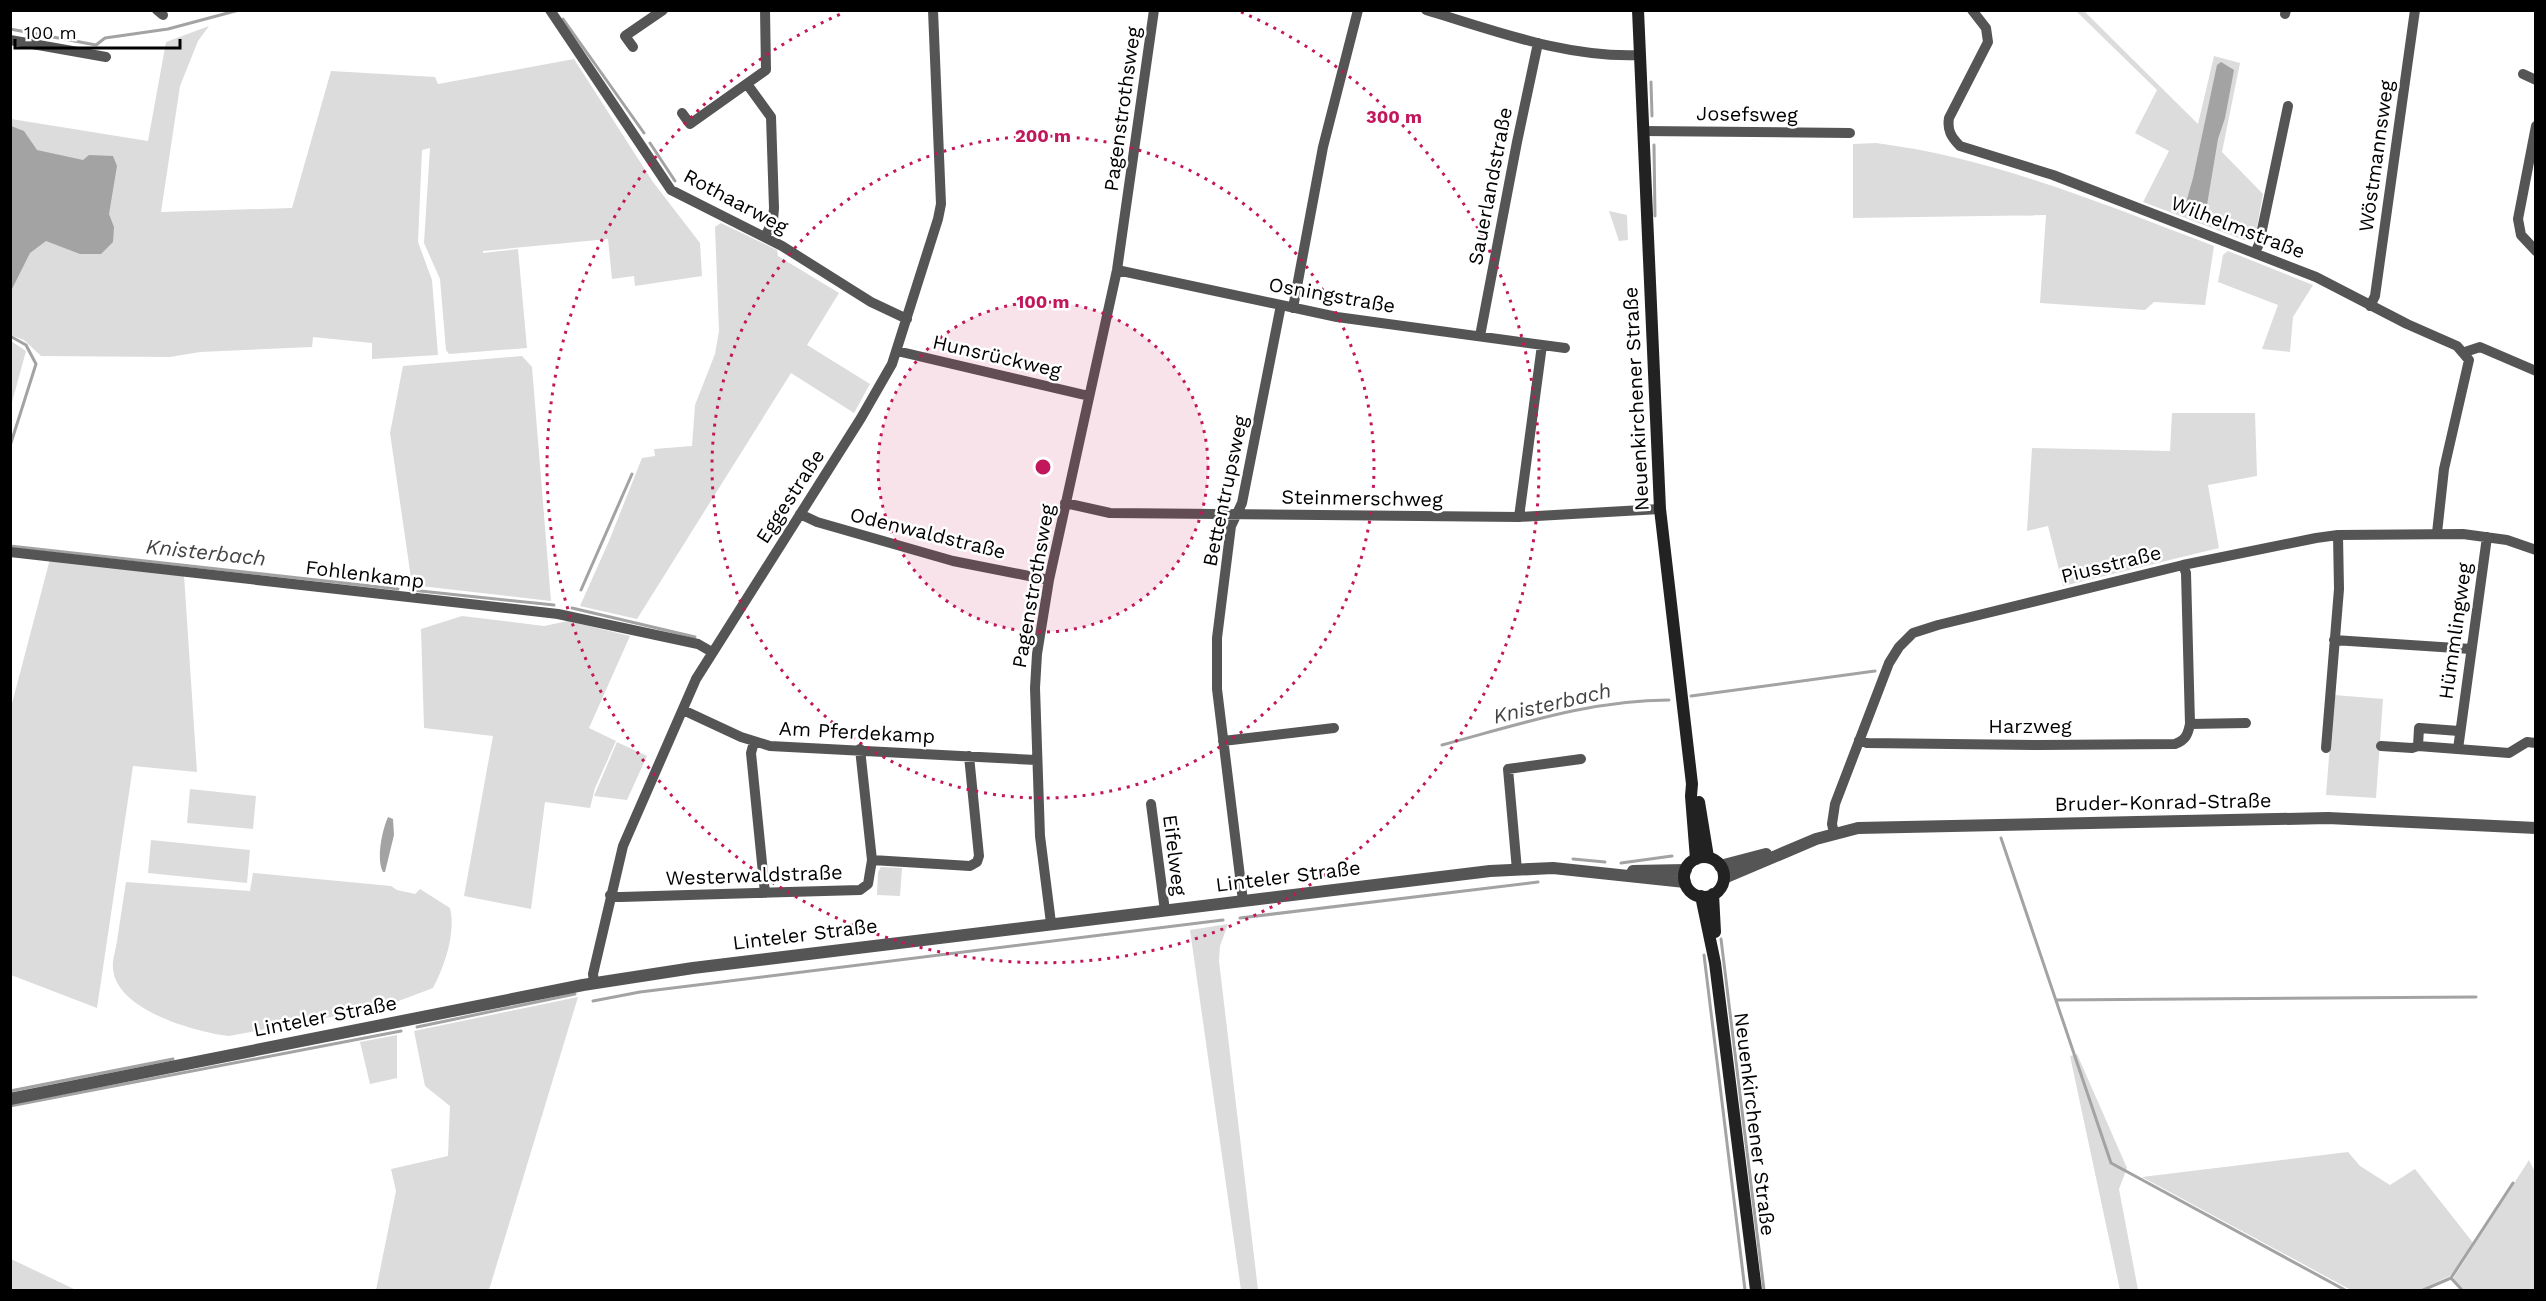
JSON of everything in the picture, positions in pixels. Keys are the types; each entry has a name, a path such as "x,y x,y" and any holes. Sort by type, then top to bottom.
{"main road":[{"name":"Neuenkirchener Straße","path":"1638,10 1660,509 1692,784 1691,796 1702,858"},
{"path":"1702,858 1722,872 1720,888 1707,895 1691,891 1685,876 1702,858"},
{"name":"Neuenkirchener Straße","path":"1707,895 1756,1290"}],"street":[{"name":"Rothaarweg","path":"550,10 671,190 765,237 871,302 907,319"},
{"path":"633,47 625,36 663,10"},
{"path":"682,113 690,124 766,70 765,10"},
{"name":"Eggestraße","path":"594,983 593,974 623,846 683,710 712,652 861,418 897,351 940,204 933,10"},
{"name":"Pagenstrothsweg","path":"1051,923 1040,836 1036,760 1037,654 1065,503 1117,270 1154,10"},
{"path":"1293,308 1323,147 1358,10"},
{"path":"1426,10 1538,43 1587,52 1640,55"},
{"name":"Wilhelmstraße","path":"1972,10 1986,28 1988,42 1949,118 1949,131 1960,146 2046,172 2316,277 2465,352"},
{"name":"Wöstmannsweg","path":"2370,306 2375,296 2415,10"},
{"path":"10,40 106,57"},
{"name":"Sauerlandstraße","path":"1480,336 1538,43"},
{"path":"2523,74 2535,80"},
{"path":"747,84 771,117 774,208 773,220 765,237"},
{"path":"2255,253 2259,244 2288,106"},
{"path":"2535,126 2518,219 2521,235 2535,251"},
{"name":"Josefsweg","path":"1643,131 1850,133"},
{"name":"Osningstraße","path":"1117,270 1337,317 1565,348"},
{"name":"Bettentrupsweg","path":"1244,901 1217,689 1217,638 1231,526 1242,503 1281,305"},
{"path":"1519,518 1542,345"},
{"path":"2438,533 2444,469 2469,360 2465,352 2480,347 2535,370"},
{"name":"Hunsrückweg","path":"897,351 1089,396"},
{"name":"Steinmerschweg","path":"1065,503 1110,513 1519,518 1660,509"},
{"name":"Odenwaldstraße","path":"800,514 817,522 954,561 1049,580"},
{"name":"Piusstraße","path":"1834,833 1832,824 1835,804 1889,663 1899,647 1913,633 2183,565 2338,535 2438,533 2507,540 2535,550"},
{"path":"2326,748 2339,589 2338,535"},
{"name":"Hümmlingweg","path":"2458,749 2487,537"},
{"name":"Fohlenkamp","path":"10,552 558,614 698,644 712,652"},
{"path":"2183,565 2186,573 2190,724 2246,723"},
{"path":"2334,640 2471,649"},
{"name":"Am Pferdekamp","path":"683,710 754,742 770,746 1036,760"},
{"name":"Harzweg","path":"1859,740 1911,744 2175,744 2182,741 2188,734 2190,724"},
{"path":"1223,741 1334,728"},
{"path":"2418,746 2419,728 2459,731"},
{"path":"754,742 751,753 765,893"},
{"path":"2381,747 2412,748 2418,746 2509,753 2528,742 2535,743"},
{"name":"Westerwaldstraße","path":"610,895 621,897 860,891 868,884 872,860 860,749"},
{"path":"872,860 970,866 977,862 979,856 969,756"},
{"path":"1517,870 1508,769 1581,759"},
{"name":"Eifelweg","path":"1151,804 1165,911"},
{"name":"Bruder-Konrad-Straße","path":"1722,872 1834,833 1879,826 2328,818 2535,828"},
{"name":"Linteler Straße","path":"10,1099 594,983 693,968 1051,923 1517,870 1553,868 1613,873 1627,878 1685,876"}],"shaded area":[{"path":"2076,11 2084,11 2198,124 2214,56 2240,63 2222,152 2263,194 2256,233 2250,240 2244,240 2143,202 2169,151 2135,133 2157,90"},
{"path":"209,26 198,41 180,86 161,212 292,208 331,71 435,77 438,84 574,59 653,182 700,243 702,276 635,286 634,276 612,279 608,239 483,251 483,253 518,249 527,348 449,354 446,350 440,279 424,243 430,148 422,150 418,242 432,280 438,355 372,359 372,343 313,337 312,347 200,352 170,357 41,356 24,340 11,335 11,119 148,141 166,42"},
{"path":"2221,62 2234,70 2225,118 2218,139 2206,211 2200,219 2197,213 2185,206 2217,65"},
{"path":"11,126 24,131 37,150 83,160 89,155 113,156 117,166 109,214 114,227 113,242 101,254 80,254 46,241 30,253 11,291"},
{"path":"1876,143 1920,150 2006,171 2048,184 2214,246 2205,305 2154,302 2145,310 2040,303 2046,215 1853,218 1853,144"},
{"path":"1609,211 1627,215 1628,240 1619,241"},
{"path":"721,223 777,250 778,256 839,293 807,345 870,384 854,413 791,373 637,619 580,606 642,458 655,456 654,449 692,446 695,405 715,354 719,331 715,227"},
{"path":"2228,251 2313,285 2293,317 2290,352 2262,349 2278,305 2218,282 2223,255"},
{"path":"11,341 26,351 11,406"},
{"path":"522,356 532,367 551,601 412,585 390,433 403,366"},
{"path":"2172,413 2255,413 2257,476 2208,485 2219,548 2063,586 2048,526 2027,531 2032,448 2170,451"},
{"path":"50,559 184,575 197,772 133,766 97,1008 11,975 10,711"},
{"path":"462,616 544,626 568,621 630,636 589,728 616,741 595,788 590,808 545,802 531,909 464,896 493,736 424,728 421,629"},
{"path":"2334,695 2383,699 2376,798 2326,795"},
{"path":"617,742 647,756 627,800 594,796"},
{"path":"190,789 256,796 253,829 187,823"},
{"path":"388,817 393,819 394,835 385,872 383,872 380,860 381,845"},
{"path":"151,840 250,850 247,883 148,873"},
{"path":"881,867 902,868 900,896 877,895 878,872"},
{"path":"253,873 391,886 397,890 415,894 420,889 450,908 452,928 448,949 433,988 380,1008 229,1036 178,1024 142,1007 127,996 117,983 113,968 126,882 250,891"},
{"path":"1228,924 1220,946 1219,961 1258,1290 1241,1290 1190,930"},
{"path":"578,997 489,1290 376,1290 396,1191 391,1169 448,1156 450,1106 425,1086 414,1031"},
{"path":"397,1035 397,1078 370,1084 360,1042"},
{"path":"2077,1054 2127,1168 2119,1189 2138,1290 2120,1290 2070,1056"},
{"path":"2348,1152 2360,1166 2390,1185 2415,1169 2474,1244 2452,1275 2419,1290 2351,1290 2142,1177"},
{"path":"2529,1160 2536,1174 2535,1290 2460,1290 2453,1281 2454,1277"},
{"path":"11,1259 76,1290 11,1290"}],"waterway":[{"path":"10,29 96,45 105,38 168,29 239,10"},
{"path":"563,19 644,133"},
{"path":"1651,82 1652,116"},
{"path":"650,143 675,181"},
{"path":"1654,145 1655,216"},
{"name":"Knisterbach","path":"10,336 26,345 36,364 10,446"},
{"path":"581,590 632,474"},
{"name":"Knisterbach","path":"10,546 398,589"},
{"name":"Knisterbach","path":"411,590 554,605"},
{"name":"Knisterbach","path":"572,608 695,637"},
{"name":"Knisterbach","path":"1691,696 1875,671"},
{"name":"Knisterbach","path":"1442,745 1583,709 1611,704 1669,700"},
{"path":"2001,838 2111,1163 2345,1290"},
{"path":"1621,863 1672,856"},
{"path":"1573,859 1605,862"},
{"path":"1240,918 1538,882"},
{"path":"593,1001 640,992 1223,920"},
{"path":"1721,939 1764,1290"},
{"path":"1704,955 1745,1290"},
{"path":"417,1027 575,994"},
{"path":"2056,1000 2476,997"},
{"path":"10,1106 401,1031"},
{"path":"10,1091 173,1059"},
{"path":"2423,1290 2451,1278 2513,1183"},
{"path":"2451,1278 2462,1290"}]}
